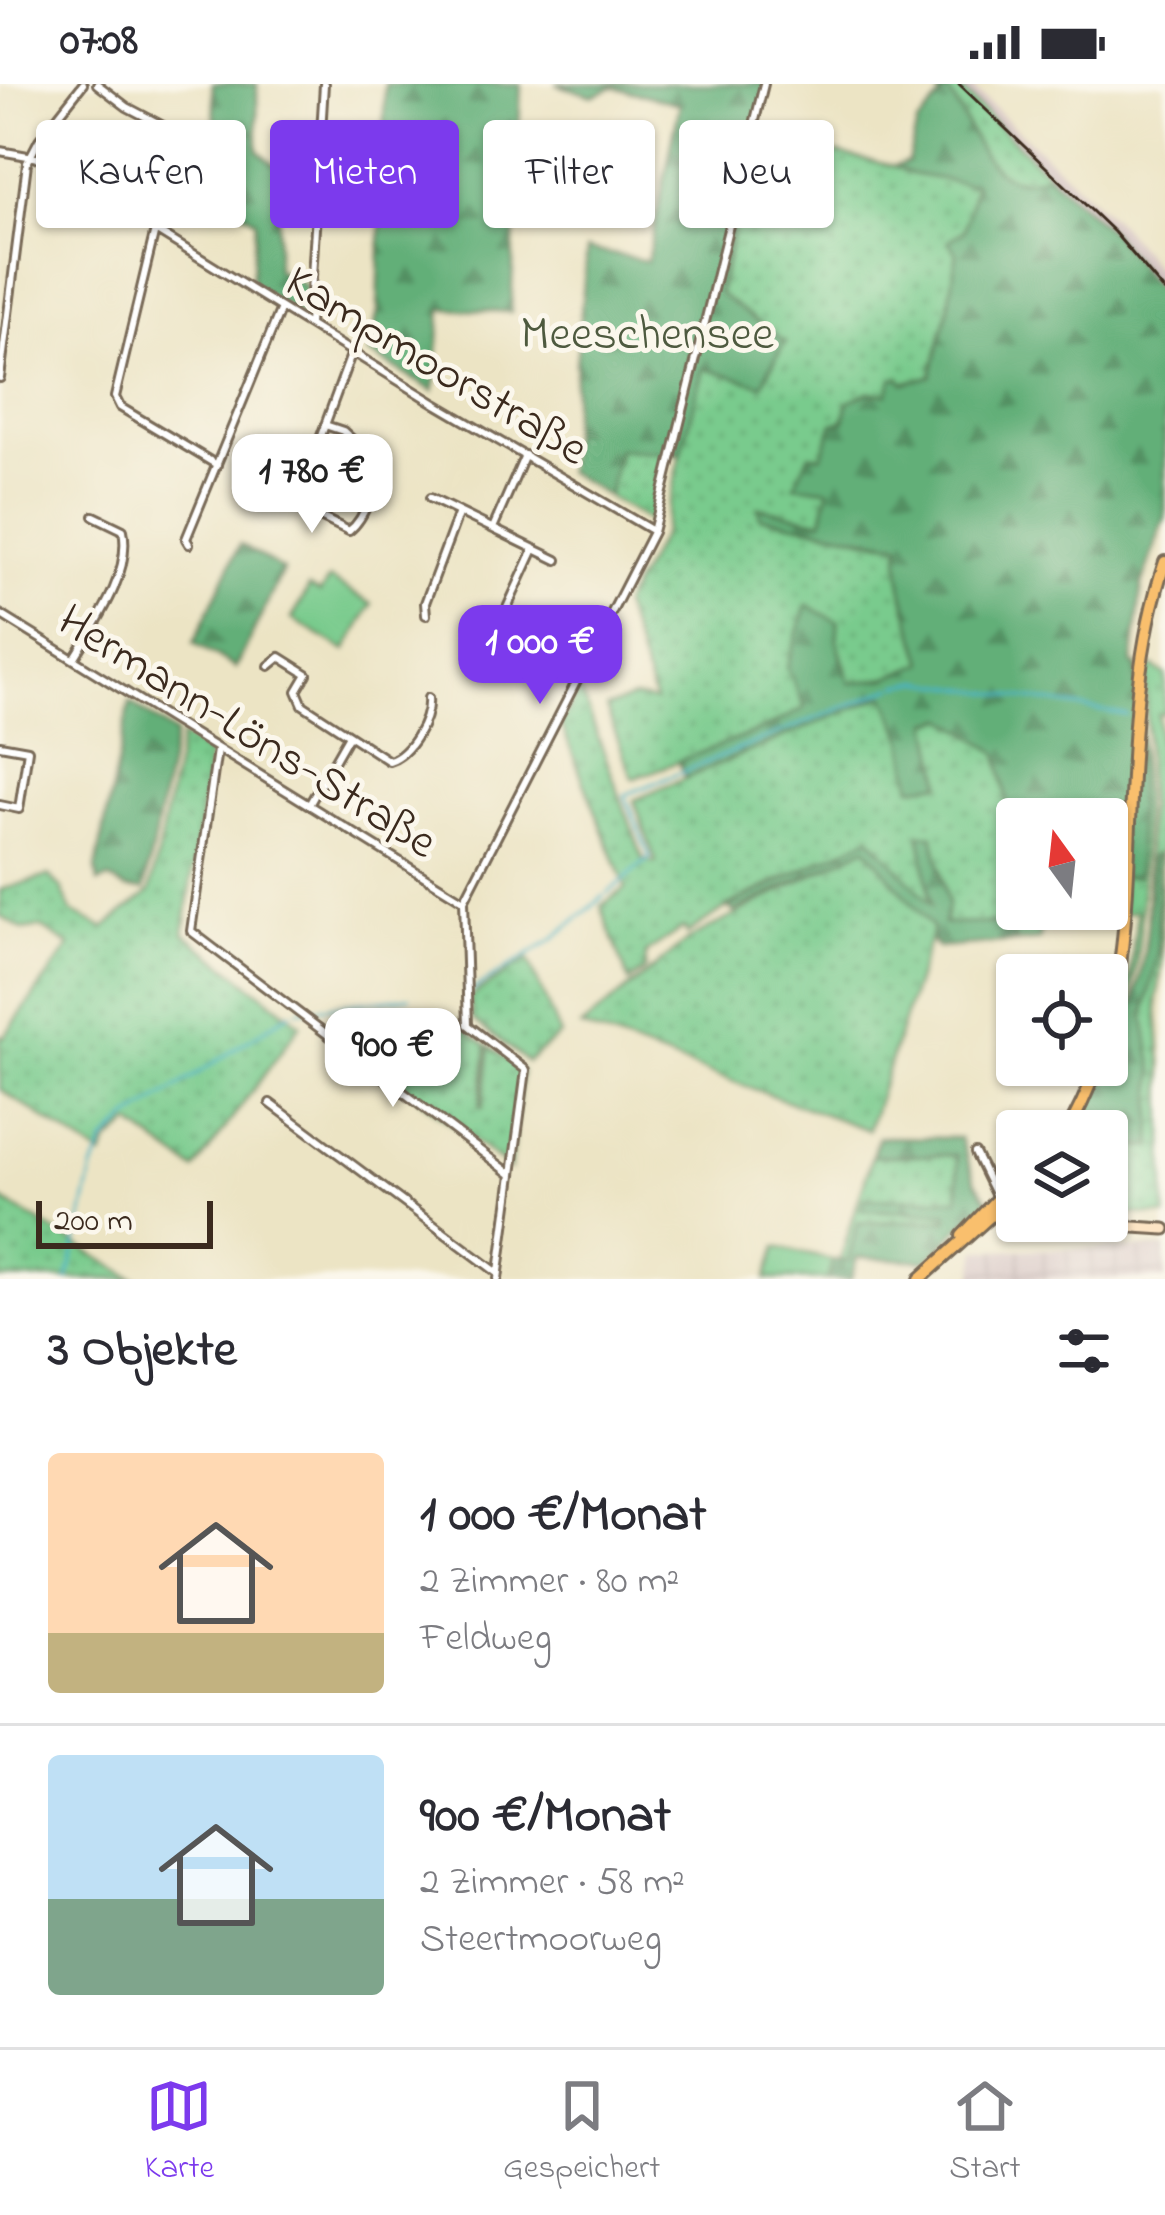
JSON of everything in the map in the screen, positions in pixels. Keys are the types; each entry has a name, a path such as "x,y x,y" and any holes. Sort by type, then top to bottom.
{"main road":[{"path":"1144,820 1143,664 1165,562"},
{"path":"920,1279 996,1209"}],"street":[{"path":"0,378 30,154 83,84"},
{"path":"97,84 152,120"},
{"path":"309,325 324,84"},
{"path":"270,1103 498,1276 526,1070 469,1025 464,902 653,532 764,84"},
{"name":"Kampmoorstraße","path":"0,151 30,154 653,532"},
{"path":"155,230 115,398 120,406 217,465"},
{"path":"189,544 186,539 281,308"},
{"path":"326,425 343,431 375,461 376,476 364,509 356,528 349,531 308,511 298,498 352,352"},
{"path":"494,528 525,455"},
{"path":"430,498 557,560"},
{"path":"425,615 424,603 459,512"},
{"path":"74,659 106,602 125,545 123,530 94,515"},
{"path":"496,634 534,549"},
{"name":"Hermann-Löns-Straße","path":"0,614 464,902"},
{"path":"269,665 280,657 308,674 297,698 383,759 396,760 406,752 429,710 428,698"},
{"path":"309,805 348,737"},
{"path":"0,745 28,750 19,808 0,805"},
{"path":"217,750 191,931 512,1175"},
{"path":"975,1153 996,1187"},
{"path":"1128,1227 1165,1229"}],"shaded area":[{"path":"955,84 968,84 1120,225 1165,278 1165,300 1113,234"},
{"path":"1165,1248 1165,1279 973,1279 978,1250"}],"green space":[{"path":"212,84 257,84 258,150 270,160 270,228 278,228 276,269 305,285 301,315 251,284 256,220 246,214 246,120 215,120"},
{"name":"Meeschensee","path":"385,84 521,84 519,120 483,120 483,228 515,228 511,312 442,309 434,391 368,353 378,312 381,228 459,228 459,120 384,120"},
{"name":"Meeschensee","path":"556,84 767,84 759,120 679,120 679,228 733,228 718,293 785,342 762,385 704,368 681,454 618,449 608,497 566,471 587,249 647,261 680,104 613,87 593,96"},
{"path":"936,84 955,84 1048,174 1027,180 1010,178 996,169 947,91 940,97"},
{"path":"947,90 996,169 1010,178 1027,180 1048,174 1113,234 1165,300 1165,517 1142,585 1132,664 1136,666 1138,876 1128,877 1128,798 1006,798 998,753 946,718 930,722 942,783 912,787 904,738 885,695 685,778 678,761 805,708 787,667 807,605 838,622 837,641 850,683 886,678 924,663 903,589 900,544 760,517 758,507 822,521 829,489 795,485 809,454 822,456 833,423 844,421 848,402 869,392 888,394 892,379 900,377 904,383 931,376 957,253 948,241 964,231 975,185 912,174 894,166 908,162 917,125"},
{"path":"834,153 912,174 975,184 964,231 949,241 957,253 931,376 904,383 900,377 888,395 869,392 848,402 835,437 796,485 829,489 822,522 758,509 900,544 903,589 924,664 886,678 850,684 837,641 838,622 787,667 806,708 633,779 606,708 633,698 655,701 622,606 662,535 734,228 834,228"},
{"path":"618,449 666,453 650,522 608,497"},
{"path":"240,544 283,570 236,668 194,643"},
{"path":"329,579 372,604 346,651 292,619 309,587 320,593"},
{"path":"1132,665 1138,666 1143,867 1141,923 1128,1003 1137,911 1128,912 1128,877 1137,876 1136,667"},
{"path":"1147,668 1165,675 1165,713 1158,714 1162,963 1157,1000 1165,1216 1128,1214 1128,1147 1152,1147 1144,1015 1158,954 1155,855 1148,933"},
{"path":"580,688 644,861 656,863 634,800 886,694 904,738 912,786 930,722 946,718 998,753 1006,798 996,798 996,923 943,924 920,835 932,906 870,837 735,902 687,934 684,928 646,953 645,970 629,982 601,906 626,888 561,724"},
{"path":"130,702 175,734 144,890 127,889 109,879 98,883 96,868"},
{"path":"181,737 209,755 184,933 301,1024 195,1170 131,1124 108,1143 102,1157 0,1089 0,1035 4,1037 70,946 41,927 23,930 0,916 0,890 49,876 62,889 71,912 104,928 150,892"},
{"path":"920,834 933,835 948,904 944,924 996,923 996,930 1012,930 1016,942 938,948 932,942 933,929 866,847 734,912 728,907 870,837 931,904"},
{"path":"866,847 933,929 868,1130 581,1027 691,938"},
{"path":"1156,854 1158,954 1144,1015 1154,1072 1152,1147 1128,1147 1128,1110 1084,1110 1099,1086 1128,1086 1128,1020 1147,932 1151,857"},
{"path":"1012,930 1041,930 1039,940 1016,942"},
{"path":"528,959 560,1035 527,1062 472,1018 470,997"},
{"path":"412,1020 462,1027 487,1046 480,1107 490,1047 522,1071 510,1169 404,1087"},
{"path":"878,1137 960,1138 975,1180 988,1200 926,1261 857,1257 851,1279 828,1279 832,1260 848,1261 858,1223 947,1220 947,1213 862,1210 865,1199 959,1198 957,1155 872,1156"},
{"path":"957,1155 959,1199 865,1199 862,1209 948,1213 947,1220 859,1223 848,1262 840,1261 872,1156"},
{"path":"0,1199 135,1279 0,1279"},
{"path":"777,1247 832,1260 828,1279 766,1279"}],"waterway":[{"path":"899,685 921,681 1127,715"},
{"path":"608,893 650,858 625,795 894,687"},
{"path":"471,991 552,940 604,896"},
{"path":"298,1010 409,997"},
{"path":"68,1279 93,1169 104,1143 129,1119 291,1012"}],"railway":[{"path":"959,84 1114,232 1165,292"}]}
